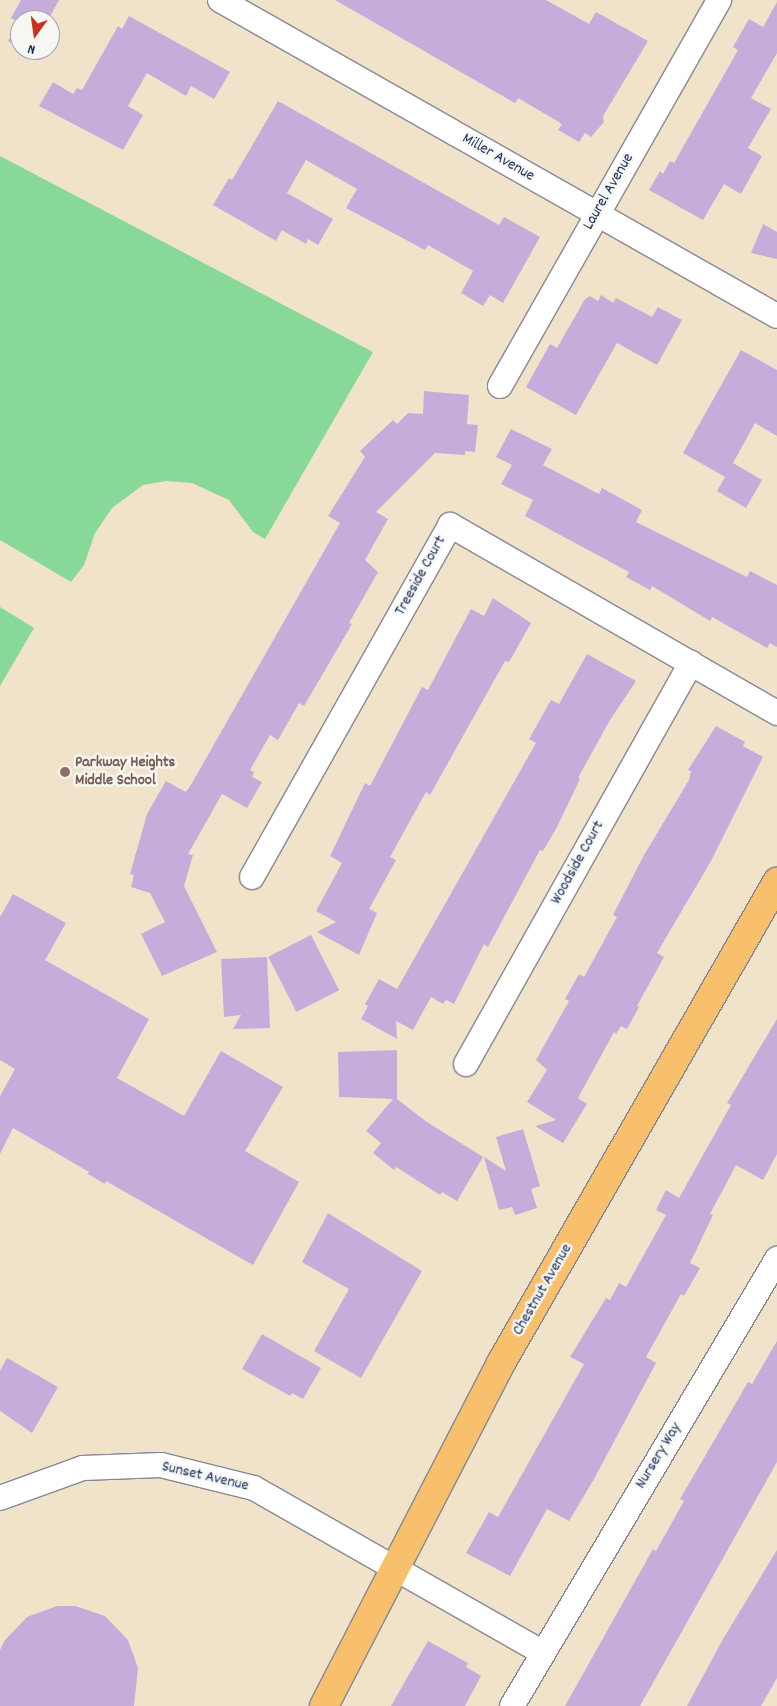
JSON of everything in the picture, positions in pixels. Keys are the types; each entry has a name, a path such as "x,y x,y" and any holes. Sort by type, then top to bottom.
{"main road":[{"name":"Chestnut Avenue","path":"324,1706 501,1363 777,882"}],"street":[{"name":"Miller Avenue","path":"220,0 777,316"},
{"name":"Laurel Avenue","path":"500,386 719,0"},
{"name":"Treeside Court","path":"252,877 450,525 777,713"},
{"name":"Woodside Court","path":"466,1064 691,663"},
{"name":"Nursery Way","path":"512,1706 541,1652 777,1259"},
{"name":"Sunset Avenue","path":"2,1492 83,1468 162,1465 254,1488 395,1568"},
{"path":"395,1568 541,1652"}],"green space":[{"path":"0,156 373,352 265,539 253,532 229,500 192,483 166,481 143,485 112,508 95,533 84,565 71,582 0,540"},
{"path":"0,607 34,628 0,686"}],"building":[{"path":"21,0 59,0 54,10 15,10"},
{"path":"335,0 546,0 589,24 596,12 648,41 603,116 604,122 591,137 585,133 579,142 558,130 562,124 518,98 515,103"},
{"path":"777,2 777,53 751,98 771,109 748,148 762,156 741,194 724,184 703,220 649,190 660,171 663,174 670,161 674,163 738,50 733,47 749,19 763,27"},
{"path":"129,16 230,72 214,99 191,86 186,96 147,73 128,106 143,115 123,150 39,106 53,82 73,94 77,88 82,90 118,26 122,29"},
{"path":"278,101 499,225 504,217 540,237 503,303 490,295 483,306 461,293 473,271 428,245 425,250 346,208 357,189 306,160 287,193 333,219 318,245 308,239 306,244 282,230 276,241 213,205 229,178 232,180"},
{"path":"763,224 777,232 777,259 751,253"},
{"path":"601,295 613,303 616,298 652,317 658,307 682,320 657,365 617,343 576,415 526,387 550,344 557,348 585,299 590,296 598,301"},
{"path":"741,350 777,370 777,436 755,423 733,463 762,480 746,508 717,491 725,477 683,453"},
{"path":"424,391 469,395 467,424 478,425 475,452 465,451 465,455 435,453 376,512 388,519 365,560 378,572 349,623 352,624 304,706 299,703 278,740 270,735 250,770 254,772 252,777 262,782 247,808 222,794 188,854 193,855 184,886 217,952 162,976 141,934 165,922 150,893 131,887 134,875 130,874 147,814 166,781 186,792 192,783 340,523 328,516 365,457 360,451 393,420 397,424 408,413 423,414"},
{"path":"511,429 552,449 543,465 599,494 602,488 642,510 636,522 747,577 750,571 777,585 777,647 770,643 767,648 712,617 710,621 652,586 650,590 626,577 629,572 525,516 533,500 501,484 512,465 496,457"},
{"path":"493,598 531,623 509,662 505,661 430,795 426,792 390,857 396,860 369,909 377,913 359,955 317,932 336,922 316,911 342,863 330,856 365,783 370,786 422,687 428,690 471,609 484,616"},
{"path":"587,654 636,681 610,720 578,778 580,779 557,827 543,851 540,850 488,947 484,944 454,1004 446,1000 443,1004 431,997 413,1030 396,1021 397,1039 361,1019 368,1006 365,1004 379,979 397,989 536,743 529,739 551,700 559,704"},
{"path":"716,726 745,742 743,746 763,757 711,861 657,953 664,957 637,1006 639,1007 627,1029 621,1026 616,1034 614,1032 578,1098 587,1104 563,1143 535,1126 556,1120 527,1102 547,1070 536,1060 569,1001 565,999 579,974 584,977 617,917 613,915 644,855 689,780 691,771 688,770"},
{"path":"13,894 66,923 45,960 149,1019 117,1078 184,1116 221,1051 283,1087 245,1151 299,1182 253,1265 106,1181 105,1184 88,1174 89,1172 13,1128 0,1154 0,1096 15,1069 0,1060 0,917"},
{"path":"311,935 339,990 296,1012 268,957"},
{"path":"267,957 270,1028 233,1029 241,1015 224,1017 221,959"},
{"path":"777,1019 777,1154 763,1180 736,1165 710,1214 713,1215 690,1263 700,1268 684,1296 681,1294 646,1357 656,1363 594,1479 569,1521 547,1509 510,1576 466,1553 489,1512 498,1517 584,1364 570,1357 606,1298 610,1300 619,1283 626,1287 666,1215 656,1210 666,1190 679,1198 731,1105 727,1103"},
{"path":"397,1050 397,1099 427,1122 483,1157 457,1201 442,1192 440,1195 396,1167 394,1170 373,1153 381,1143 366,1131 393,1099 339,1097 338,1052"},
{"path":"523,1129 540,1186 531,1189 537,1208 515,1215 512,1207 499,1210 484,1157 506,1171 496,1137"},
{"path":"328,1213 422,1271 361,1378 314,1351 349,1289 302,1262"},
{"path":"262,1334 321,1368 303,1399 292,1393 290,1396 242,1369"},
{"path":"777,1341 777,1462 640,1706 565,1706 653,1549 656,1551 684,1501 680,1499 748,1382 752,1384"},
{"path":"7,1358 58,1387 32,1433 0,1411 0,1371"},
{"path":"777,1550 777,1678 761,1706 687,1706 723,1639"},
{"path":"57,1606 75,1606 105,1616 128,1640 138,1668 134,1706 0,1706 0,1650 5,1640 27,1617"},
{"path":"428,1641 468,1663 466,1667 481,1676 465,1706 391,1706"}],"place":[{"name":"Parkway Heights Middle School","path":"65,772"}]}
